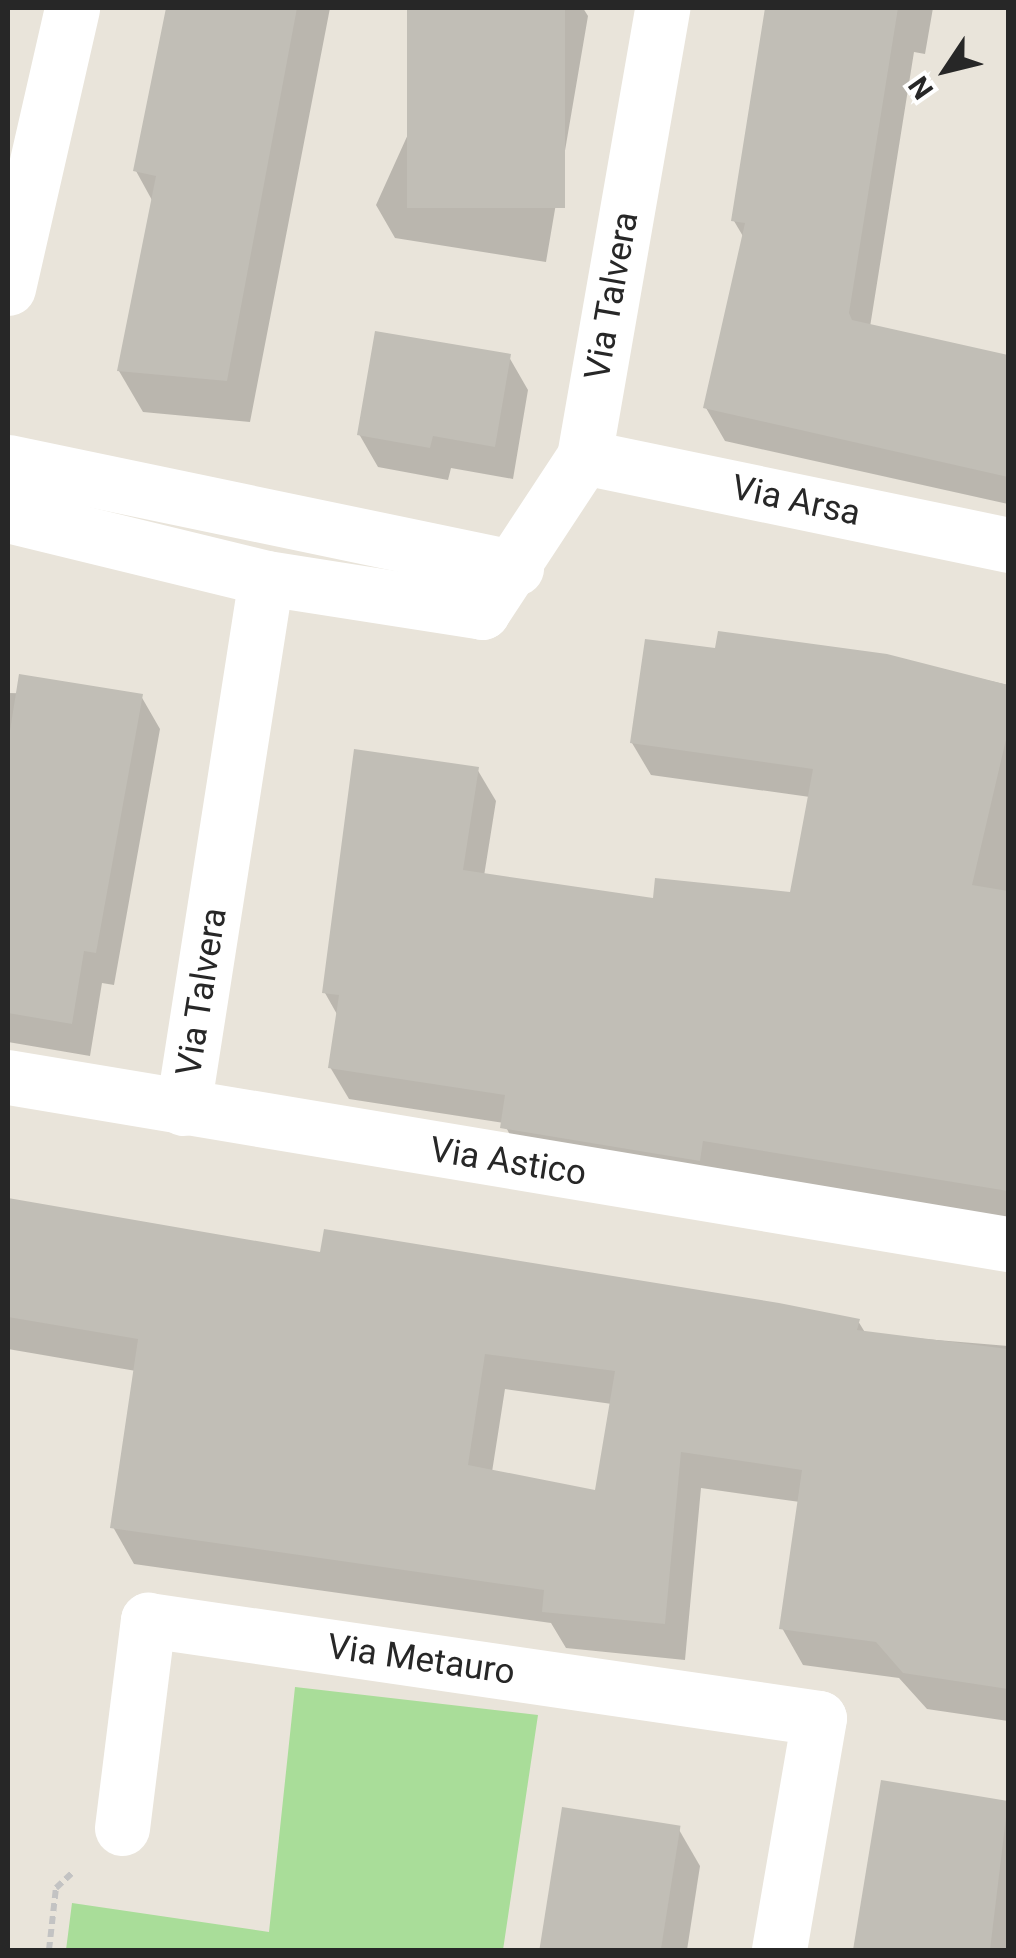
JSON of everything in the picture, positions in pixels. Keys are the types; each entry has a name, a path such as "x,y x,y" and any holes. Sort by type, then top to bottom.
{"street":[{"path":"8,288 72,8"},
{"name":"Via Talvera","path":"8,514 266,578 482,612 516,568 584,457 662,8"},
{"name":"Via Arsa","path":"584,457 1008,544"},
{"path":"8,462 516,568"},
{"name":"Via Talvera","path":"184,1108 266,578"},
{"name":"Via Astico","path":"8,1077 1008,1244"},
{"name":"Via Metauro","path":"122,1828 148,1620 819,1718 779,1950"}],"path":[{"path":"49,1950 56,1888 122,1828"}],"green space":[{"path":"295,1687 538,1715 503,1950 66,1950 72,1903 269,1932"}],"building":[{"path":"166,8 297,8 227,381 117,371 156,176 133,171"},
{"path":"407,8 565,8 565,208 407,208"},
{"path":"765,8 898,8 849,313 852,320 1008,355 1008,477 703,408 745,223 731,221"},
{"path":"375,331 511,354 495,447 433,436 430,448 357,435"},
{"path":"718,631 887,654 1008,685 1008,731 972,885 1008,891 1008,1191 703,1141 700,1161 500,1128 505,1095 328,1068 339,995 322,993 354,749 479,767 463,870 653,898 655,878 790,892 813,769 630,743 645,639 715,648"},
{"path":"19,674 143,694 96,953 84,951 72,1024 8,1013 8,743"},
{"path":"8,1198 320,1252 324,1229 779,1303 860,1319 857,1330 1008,1349 1008,1689 903,1673 876,1642 779,1629 802,1470 681,1452 665,1624 542,1612 544,1590 110,1528 138,1339 8,1317","holes":["485,1354 615,1371 595,1490 468,1465"]},
{"path":"881,1780 1008,1801 990,1950 853,1950"},
{"path":"562,1807 681,1826 661,1950 539,1950"}]}
